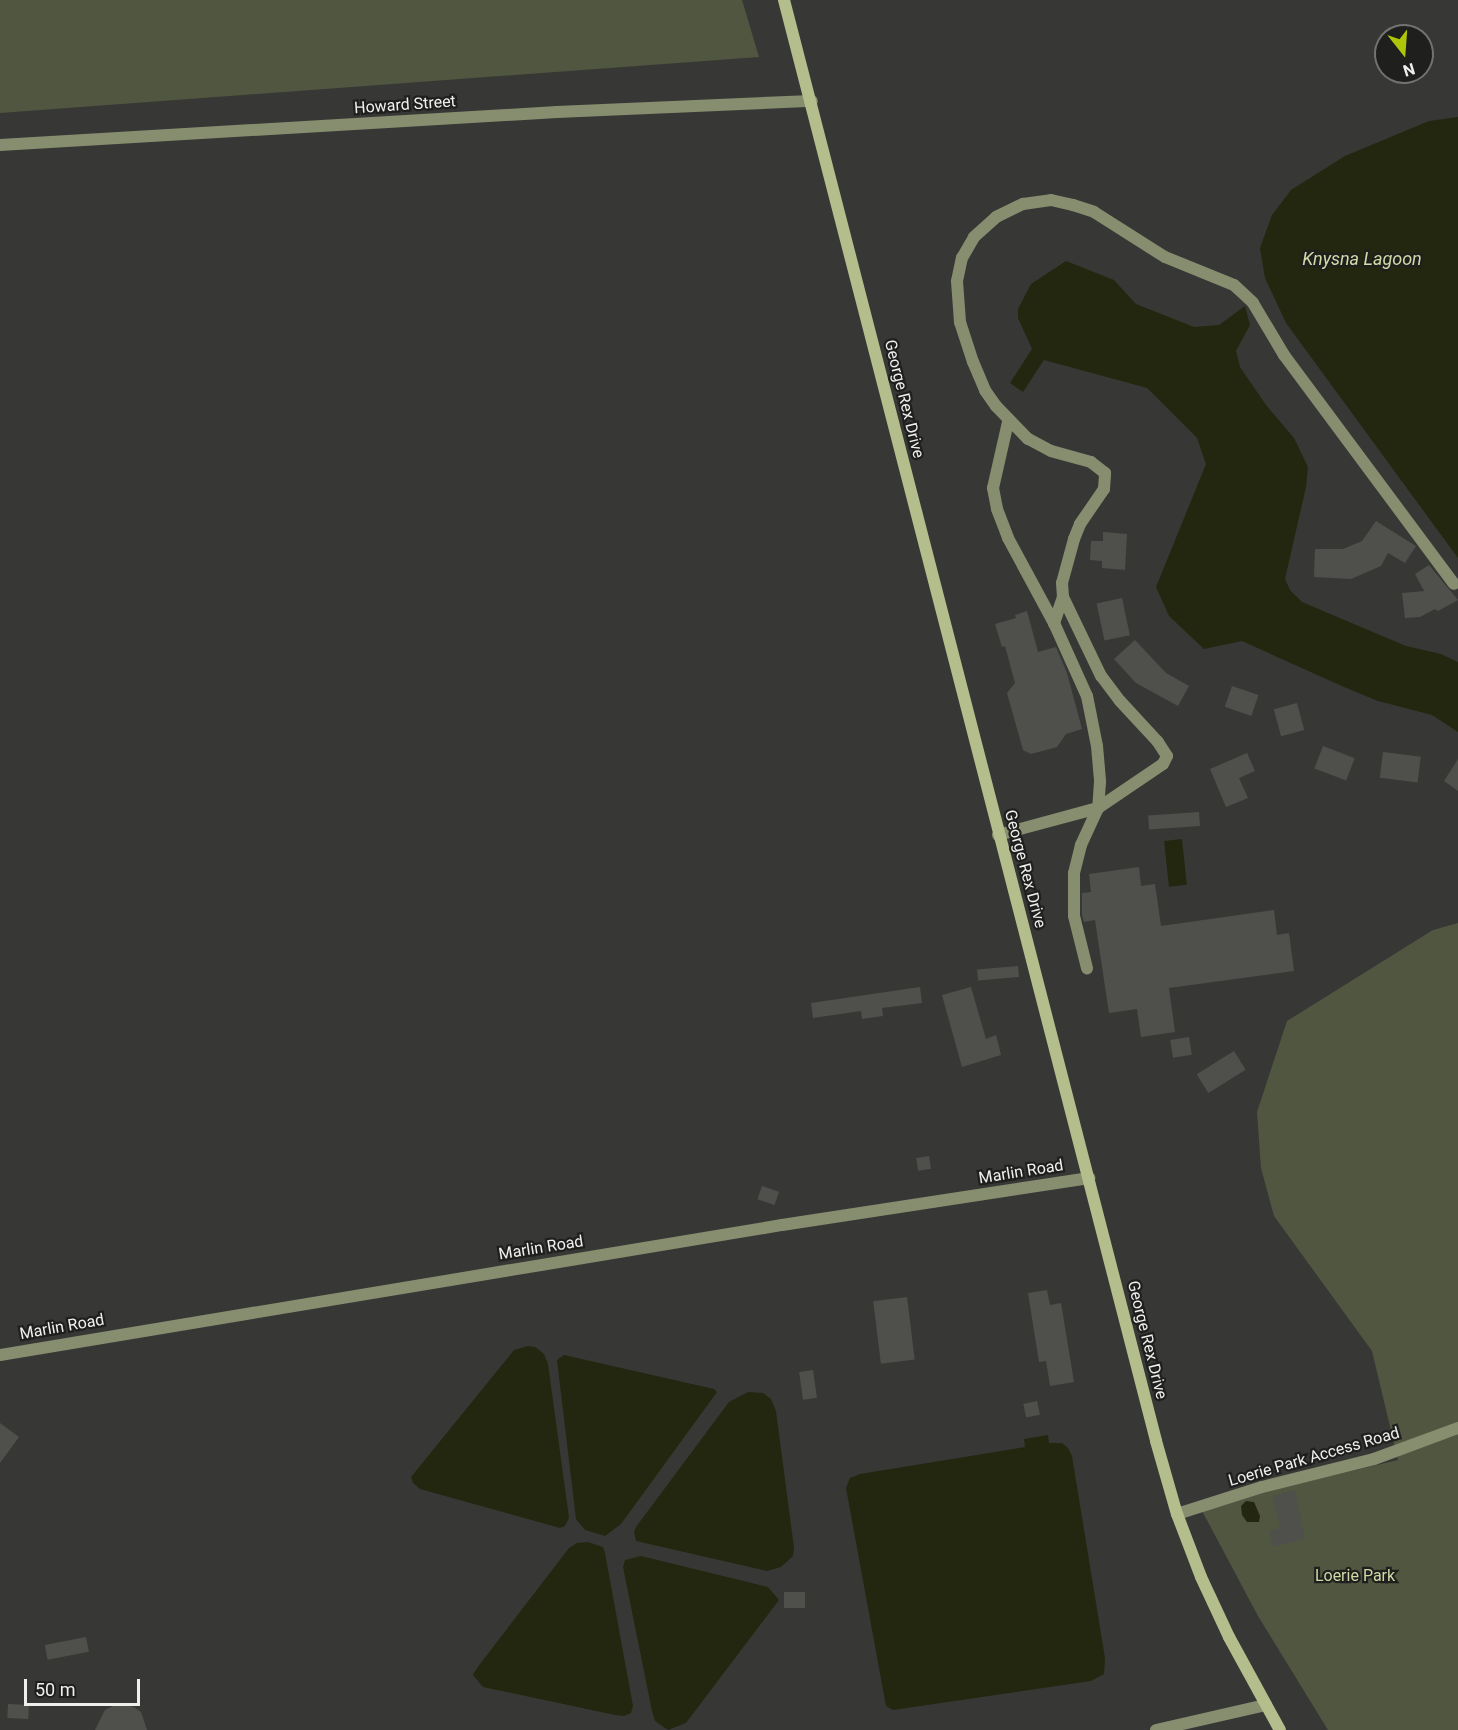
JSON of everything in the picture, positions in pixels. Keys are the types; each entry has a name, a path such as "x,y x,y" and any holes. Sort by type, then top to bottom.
{"street":[{"name":"George Rex Drive","path":"784,0 812,101 998,835 1177,1514 1208,1592 1280,1730"},
{"name":"Howard Street","path":"0,145 557,112 812,101"},
{"path":"998,835 1098,808 1162,764 1166,760 1167,753 1120,701 1101,676 1064,597 1062,583 1074,539 1080,524 1104,489 1105,473 1091,462 1051,451 1028,439 1008,422 985,390 960,322 957,281 962,258 974,237 996,217 1023,204 1051,200 1073,205 1108,220 1165,257 1227,281 1252,303 1284,355 1454,584"},
{"path":"1008,422 993,488 997,509 1008,538 1054,623 1087,696 1097,746 1100,782 1098,808 1081,845 1073,884 1074,916 1087,968"},
{"path":"1054,623 1064,597"},
{"name":"Marlin Road","path":"0,1354 782,1225 1089,1178"},
{"name":"Loerie Park Access Road","path":"1177,1514 1282,1482 1374,1459 1458,1428"},
{"path":"1156,1730 1266,1705"}],"green space":[{"path":"0,0 742,0 759,57 0,113"},
{"name":"Loerie Park","path":"1458,923 1458,1730 1328,1730 1258,1616 1200,1507 1398,1460 1372,1351 1274,1216 1261,1168 1257,1112 1287,1021 1433,930"}],"water":[{"name":"Knysna Lagoon","path":"1458,117 1458,558 1286,323 1265,278 1260,248 1272,215 1291,190 1345,156 1429,121"},
{"path":"1066,261 1114,280 1136,304 1194,327 1219,325 1245,306 1250,325 1236,351 1240,367 1266,405 1294,438 1308,467 1306,487 1285,579 1290,590 1302,602 1406,646 1441,654 1458,662 1458,732 1432,715 1378,701 1242,641 1204,649 1169,616 1156,587 1206,464 1197,438 1147,388 1044,360 1023,392 1010,383 1032,349 1018,318 1018,309 1031,284"},
{"path":"1182,839 1187,885 1169,887 1164,841"},
{"path":"528,1346 535,1347 544,1354 548,1364 569,1518 565,1526 560,1528 420,1489 413,1483 411,1477 514,1350"},
{"path":"564,1355 714,1389 717,1392 621,1524 605,1536 585,1530 576,1519 557,1360"},
{"path":"748,1392 763,1393 771,1399 776,1411 794,1548 793,1556 781,1567 767,1571 636,1541 634,1532 636,1527 729,1402"},
{"path":"1048,1435 1049,1443 1062,1443 1072,1456 1105,1658 1104,1674 1091,1681 893,1710 886,1706 846,1488 850,1478 860,1474 1025,1447 1024,1439"},
{"path":"1246,1501 1254,1502 1260,1516 1259,1522 1247,1522 1242,1515 1241,1506"},
{"path":"588,1542 603,1547 605,1553 633,1706 631,1713 624,1716 615,1715 483,1687 473,1675 477,1668 569,1548 577,1543"},
{"path":"641,1556 768,1587 779,1600 686,1723 668,1730 655,1721 652,1711 623,1567 625,1560"}],"building":[{"path":"1376,521 1416,546 1405,563 1388,553 1381,566 1351,579 1314,577 1315,549 1343,549 1362,541"},
{"path":"1103,532 1127,534 1125,570 1102,568 1102,561 1090,560 1091,541 1103,541"},
{"path":"1429,565 1458,600 1438,611 1435,609 1420,617 1405,618 1402,593 1424,591 1415,574"},
{"path":"1122,598 1130,635 1104,641 1097,603"},
{"path":"1027,611 1038,652 1056,647 1067,673 1082,729 1066,734 1057,747 1031,754 1023,750 1007,693 1015,683 1005,646 1002,647 995,624 1016,618 1015,615"},
{"path":"1135,640 1166,673 1189,686 1178,706 1136,683 1114,659"},
{"path":"1232,686 1258,695 1251,716 1225,707"},
{"path":"1297,703 1304,730 1281,736 1274,709"},
{"path":"1323,746 1355,758 1346,781 1314,768"},
{"path":"1383,752 1421,757 1418,782 1380,778"},
{"path":"1247,753 1255,771 1239,778 1248,798 1226,807 1210,769"},
{"path":"1458,759 1458,791 1444,781"},
{"path":"1199,812 1200,826 1149,830 1148,816"},
{"path":"1139,867 1141,886 1155,884 1161,926 1274,910 1277,935 1289,933 1294,971 1169,988 1175,1032 1141,1037 1137,1009 1109,1013 1095,920 1084,922 1082,915 1082,893 1091,892 1089,874"},
{"path":"1018,966 1019,977 978,981 977,970"},
{"path":"920,987 922,1003 882,1008 883,1016 862,1019 861,1011 813,1018 811,1003"},
{"path":"971,987 986,1039 996,1035 1001,1055 962,1067 942,995"},
{"path":"1189,1037 1192,1055 1173,1058 1170,1040"},
{"path":"1234,1051 1246,1070 1208,1093 1197,1074"},
{"path":"929,1156 931,1169 918,1171 916,1158"},
{"path":"762,1186 779,1192 774,1205 757,1199"},
{"path":"1047,1290 1050,1305 1061,1303 1074,1382 1050,1386 1046,1361 1039,1362 1028,1293"},
{"path":"907,1297 915,1360 881,1364 873,1301"},
{"path":"813,1370 817,1398 803,1400 799,1372"},
{"path":"1037,1401 1040,1415 1026,1418 1023,1404"},
{"path":"0,1423 19,1437 0,1463"},
{"path":"1295,1490 1305,1539 1273,1547 1269,1531 1280,1528 1272,1496"},
{"path":"784,1592 805,1592 805,1608 784,1608"},
{"path":"86,1637 89,1652 48,1660 45,1645"},
{"path":"119,1703 134,1707 141,1712 147,1730 95,1730 105,1710"},
{"path":"8,1704 29,1705 28,1719 7,1718"}]}
